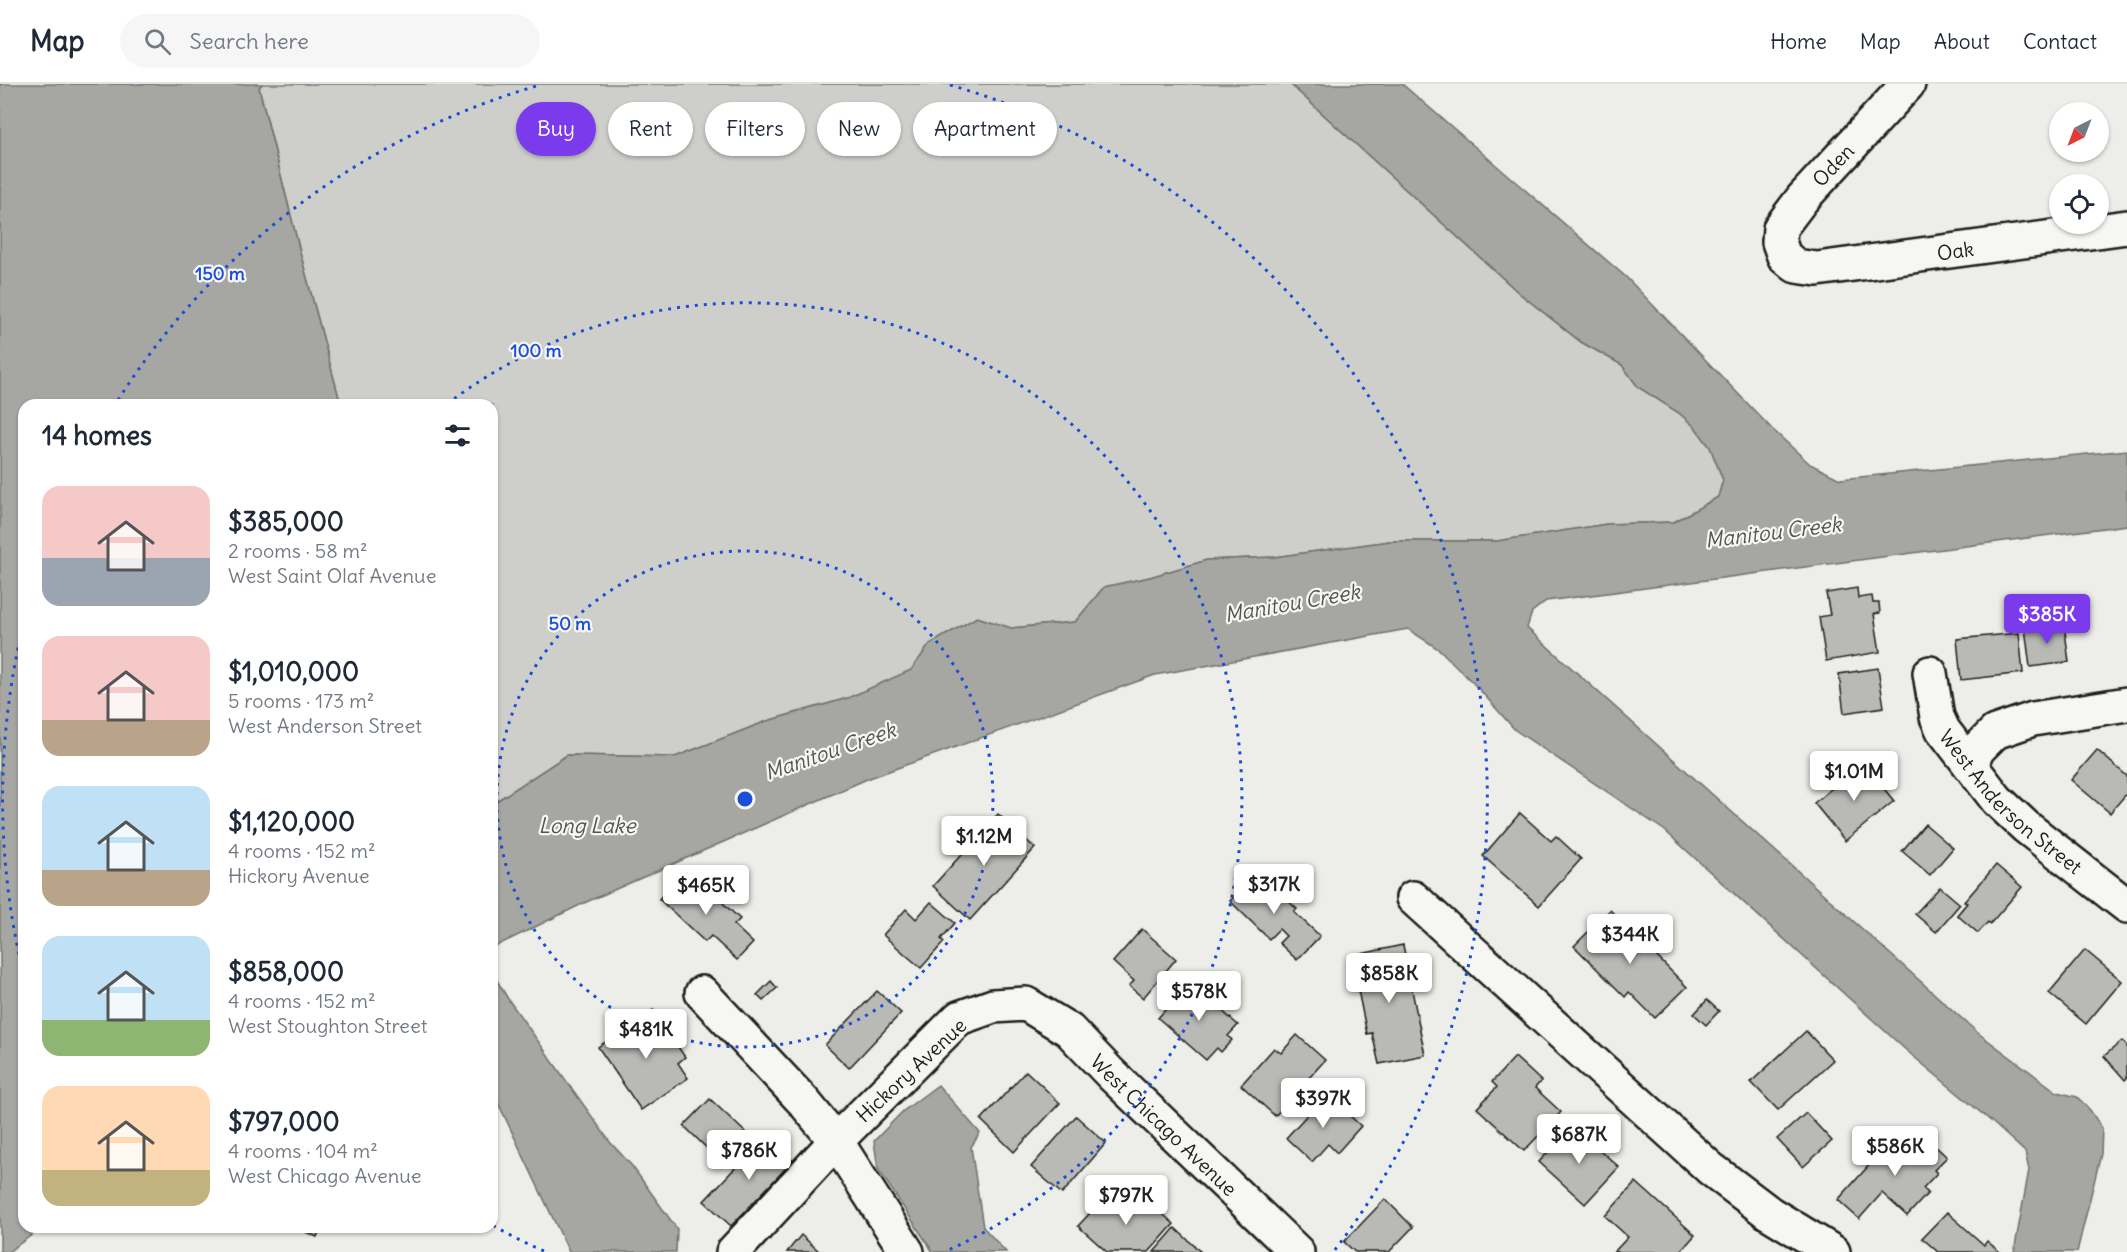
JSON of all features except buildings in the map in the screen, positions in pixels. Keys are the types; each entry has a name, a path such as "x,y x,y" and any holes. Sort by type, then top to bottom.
{"street":[{"name":"Oden","path":"1784,256 1779,242 1780,228 1802,199 1908,84"},
{"name":"Oak","path":"1784,256 1796,266 1817,269 2127,227"},
{"name":"West Anderson Street","path":"1930,673 1937,717 1943,730 1997,800 2026,827 2127,906"},
{"path":"1970,765 1978,749 1995,732 2032,719 2127,704"},
{"path":"1413,898 1711,1169 1769,1213 1833,1252"},
{"path":"702,993 804,1102 836,1141 907,1252"},
{"name":"Hickory Avenue","path":"733,1252 836,1141 959,1018 993,1006 1026,1005"},
{"name":"West Chicago Avenue","path":"1026,1005 1069,1030 1111,1074 1297,1252"}],"shaded area":[{"path":"262,84 1290,84 1519,293 1581,342 1622,365 1638,387 1679,413 1695,427 1710,447 1723,480 1718,497 1674,522 1607,524 1497,541 1390,541 1274,557 1207,560 1150,577 1104,587 1075,622 1011,628 977,617 930,644 912,670 848,698 767,721 675,757 567,755 498,800 498,399 339,399 259,87"}],"water":[{"path":"0,84 262,84 259,88 339,399 18,399 18,1233 35,1233 8,1252 0,1252"},
{"name":"Long Lake","path":"1290,84 1402,84 1626,277 1772,429 1810,464 1840,479 2127,450 2127,525 1546,601 1532,612 1527,628 1978,1033 2057,1092 2077,1097 2090,1110 2102,1128 2101,1154 2077,1252 2014,1252 2029,1170 2025,1152 1907,1051 1664,830 1515,730 1440,650 1408,629 1155,675 867,779 584,903 498,945 498,800 567,755 675,757 767,721 848,698 911,670 930,644 977,617 1011,628 1075,622 1104,587 1150,577 1207,560 1274,557 1390,541 1497,541 1607,524 1674,522 1718,497 1723,480 1710,447 1695,427 1679,413 1638,387 1622,365 1581,342 1519,293"},
{"path":"498,982 610,1142 632,1166 677,1229 676,1252 569,1252 498,1103"},
{"path":"938,1085 980,1133 971,1147 983,1227 1006,1252 933,1252 878,1169 874,1141 903,1111"}],"water label":[{"name":"Manitou Creek","path":"1773,532"},
{"name":"Manitou Creek","path":"1292,603"},
{"name":"Manitou Creek","path":"830,751"}]}
